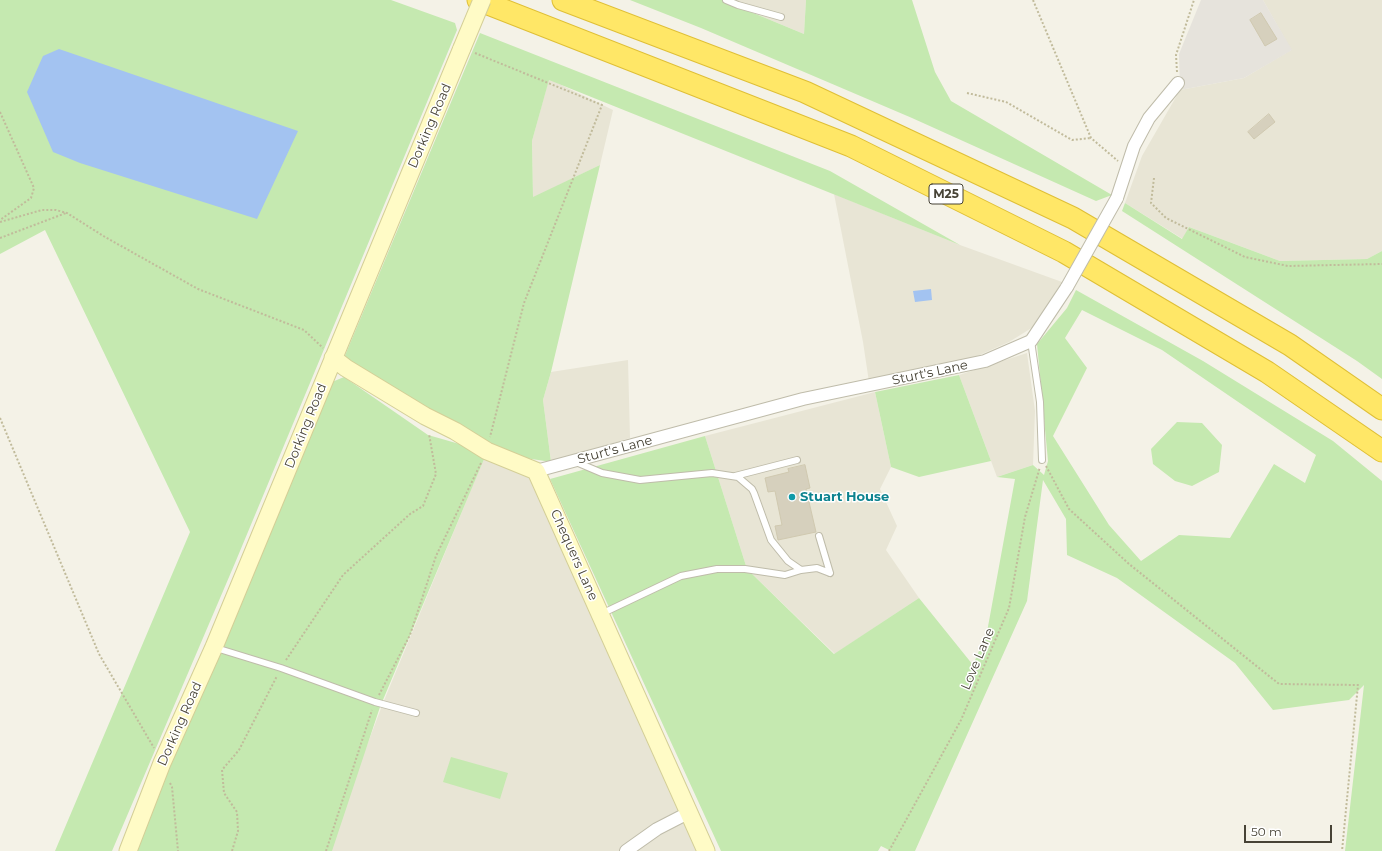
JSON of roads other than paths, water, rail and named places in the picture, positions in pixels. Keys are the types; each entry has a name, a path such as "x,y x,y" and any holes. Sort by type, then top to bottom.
{"highway":[{"name":"M25","path":"478,0 851,146 1064,252 1267,372 1382,451"},
{"name":"M25","path":"563,0 805,92 1073,218 1290,345 1382,409"}],"main road":[{"name":"Dorking Road","path":"128,851 162,763 214,647 482,0"},
{"path":"333,358 346,368 425,416 455,431 487,451 536,471"},
{"name":"Chequers Lane","path":"536,471 690,812 706,851"}],"street":[{"path":"1031,341 1067,287 1117,198 1134,146 1149,118 1178,83"},
{"name":"Sturt's Lane","path":"536,471 803,399 985,361 1031,341"},
{"path":"626,851 657,829 690,812"}],"lane":[{"path":"726,0 738,5 781,17"},
{"path":"1031,341 1040,402 1042,460"},
{"path":"735,476 797,460"},
{"path":"575,461 602,473 640,480 712,473 738,477 752,489 771,540 785,558 801,570"},
{"path":"600,614 681,576 717,569 745,569 785,575 801,570 817,568 830,573 819,536"},
{"path":"214,647 282,668 375,702 416,713"}],"water":[{"path":"59,49 298,131 257,219 80,163 53,152 27,92 43,56"},
{"path":"931,289 932,300 915,302 913,291"}],"place":[{"name":"Stuart House","path":"792,497"}]}
